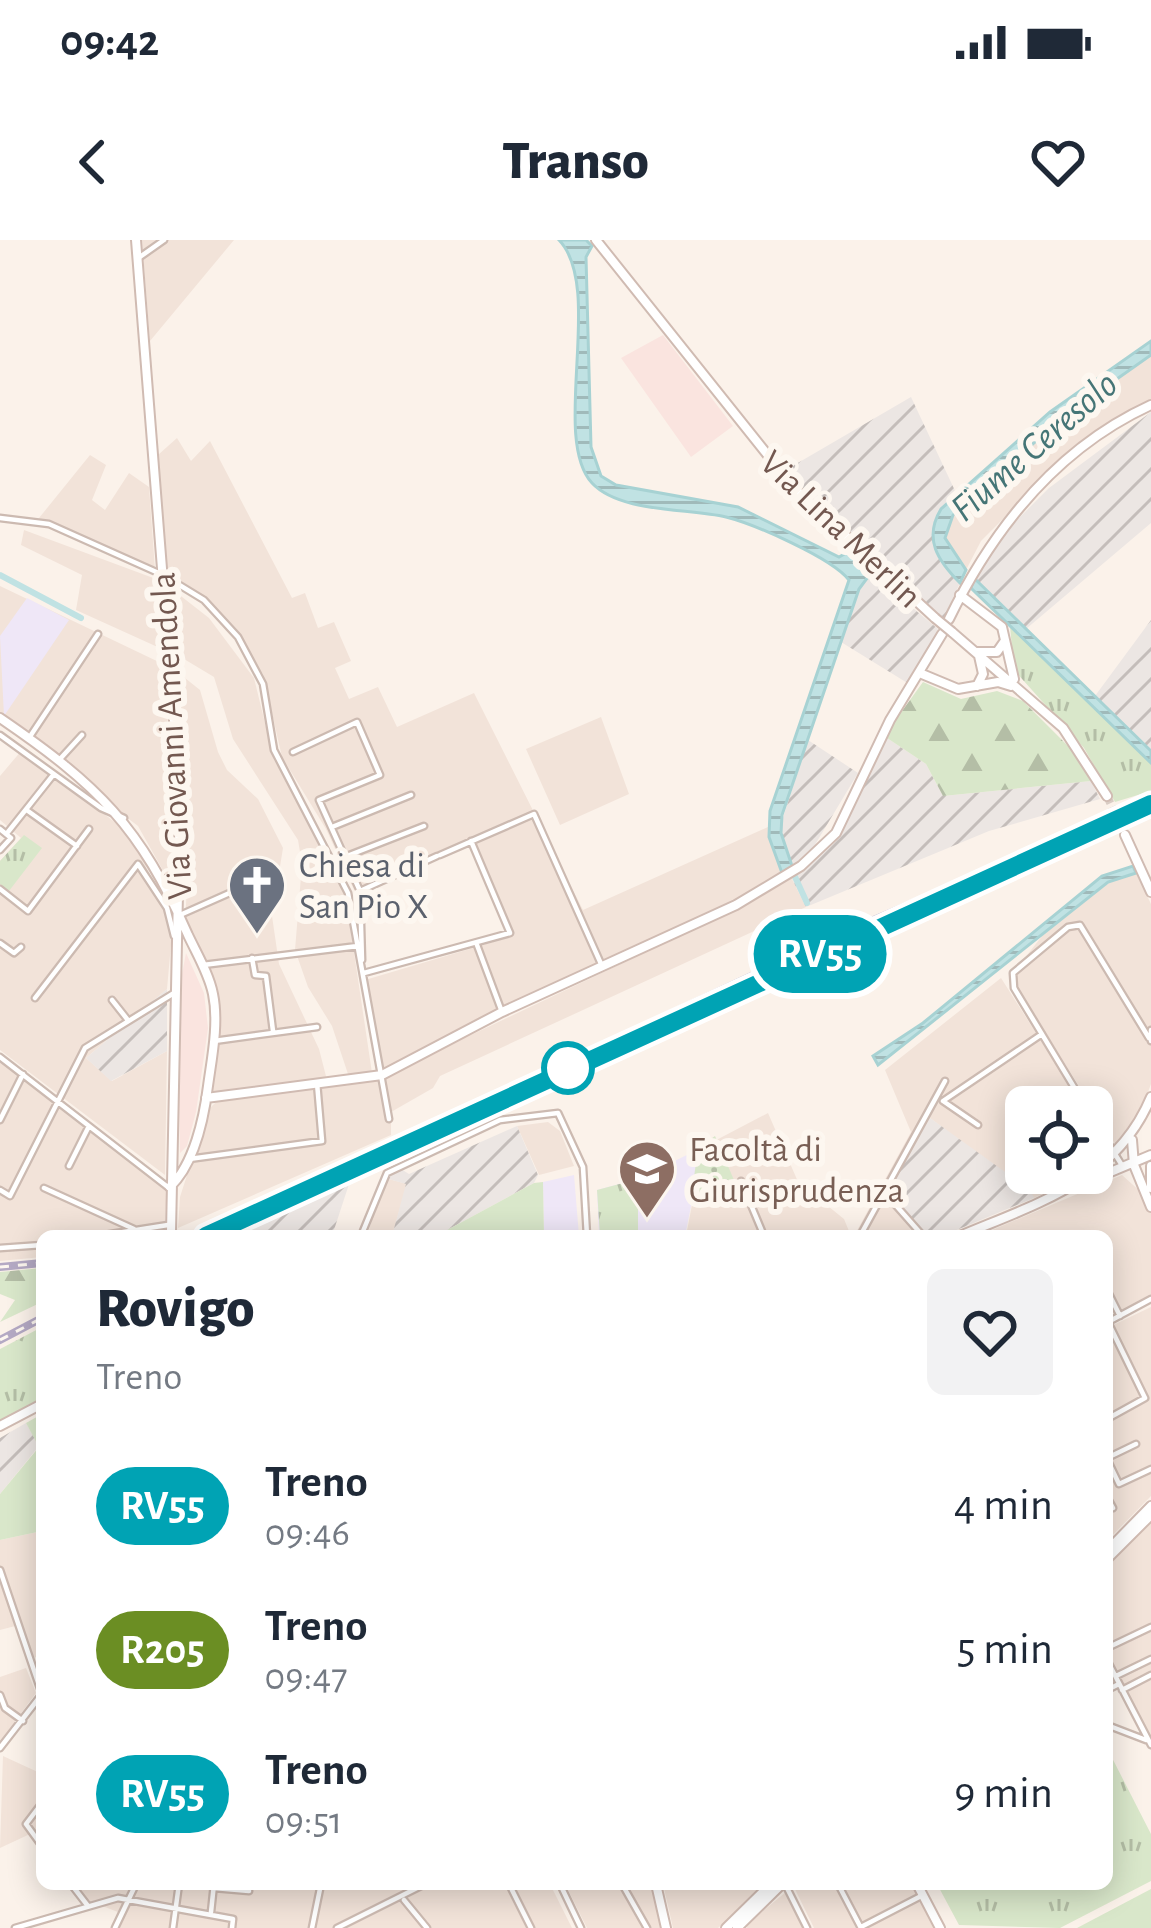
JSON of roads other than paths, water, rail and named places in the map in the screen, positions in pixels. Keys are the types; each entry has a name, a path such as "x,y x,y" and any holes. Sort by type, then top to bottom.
{"street":[{"name":"Via Giovanni Amendola","path":"136,240 180,796 170,1228"},
{"path":"137,260 164,240"},
{"name":"Via Lina Merlin","path":"596,240 794,488 947,633 1027,694 1082,751 1106,796"},
{"path":"949,619 976,567 1020,501 1126,416 1151,405"},
{"path":"0,518 49,524 163,574 218,612 249,656 263,684 274,750 339,866 362,960 389,1119"},
{"path":"961,595 1002,627 1010,672 1027,694"},
{"path":"206,1098 382,1075 502,1012 736,905 801,866 836,833 890,720 947,633"},
{"path":"29,738 98,634"},
{"path":"976,687 983,674 976,652 997,652 1005,641"},
{"path":"922,674 958,689 998,682 1027,694"},
{"path":"0,718 59,760 124,818 180,915 202,965 214,996 214,1041 206,1098 189,1159 169,1188 0,1057"},
{"path":"293,752 357,722 380,775 319,800 359,891 362,960"},
{"path":"0,735 100,808 124,818"},
{"path":"59,760 82,735"},
{"path":"0,850 10,845 8,832 54,773"},
{"path":"332,826 411,796"},
{"path":"26,810 76,846"},
{"path":"359,891 534,814 602,966"},
{"path":"347,856 424,826"},
{"path":"0,829 8,832"},
{"path":"0,889 28,911 89,829"},
{"path":"1125,835 1151,892"},
{"path":"364,973 477,946 510,933 471,841"},
{"path":"35,998 138,864 167,908 178,939"},
{"path":"180,915 261,879 260,873"},
{"path":"1073,1086 1011,977 1076,924 1150,1040"},
{"path":"0,943 14,953 21,947"},
{"path":"202,965 359,946"},
{"path":"477,946 502,1012"},
{"path":"252,958 255,975 266,976 274,1034"},
{"path":"0,1190 10,1196 86,1048 176,993"},
{"path":"112,1000 127,1019"},
{"path":"1140,1022 1151,1029 1150,1040"},
{"path":"214,1041 317,1027"},
{"path":"978,1125 943,1101 1042,1034"},
{"path":"0,1120 23,1075"},
{"path":"863,1230 945,1081"},
{"path":"189,1159 322,1141 317,1083"},
{"path":"1151,1097 1151,1108"},
{"path":"1139,1180 1114,1158 1134,1133 1151,1097"},
{"path":"363,1230 387,1173 500,1120 547,1113 562,1116 583,1167 587,1230"},
{"path":"69,1166 89,1126"},
{"path":"1134,1133 1134,1162 1151,1207"},
{"path":"1113,1146 1125,1144"},
{"path":"1113,1171 1151,1155"},
{"path":"1151,1166 1151,1188"},
{"path":"741,1181 761,1230"},
{"path":"44,1188 134,1229"},
{"path":"885,1192 918,1230"},
{"path":"974,1230 1057,1194"},
{"path":"129,1230 170,1228"},
{"path":"0,1248 36,1245"},
{"path":"1113,1320 1151,1299"},
{"path":"1113,1302 1120,1316"},
{"path":"1113,1332 1145,1399 1113,1415"},
{"path":"0,1426 36,1406"},
{"path":"1113,1456 1136,1444"},
{"path":"1113,1472 1119,1484 1151,1469"},
{"path":"1113,1549 1151,1511"},
{"path":"0,1570 36,1679"},
{"path":"1113,1645 1151,1628"},
{"path":"1115,1676 1151,1659"},
{"path":"30,1664 36,1662"},
{"path":"1113,1672 1150,1743"},
{"path":"1113,1689 1151,1675"},
{"path":"0,1695 5,1708 23,1721"},
{"path":"0,1748 36,1703"},
{"path":"1113,1728 1150,1743"},
{"path":"36,1810 26,1823 36,1837"},
{"path":"76,1890 88,1906"},
{"path":"115,1928 133,1890"},
{"path":"173,1928 178,1890"},
{"path":"211,1912 214,1890"},
{"path":"244,1890 249,1891"},
{"path":"312,1928 320,1890"},
{"path":"341,1927 416,1890"},
{"path":"512,1890 531,1928"},
{"path":"563,1890 581,1928"},
{"path":"625,1890 647,1928"},
{"path":"657,1890 666,1928"},
{"path":"739,1925 766,1890"},
{"path":"726,1928 739,1925 777,1890"},
{"path":"786,1890 807,1928"},
{"path":"841,1890 861,1928 923,1895"},
{"path":"920,1890 940,1928"},
{"path":"403,1899 427,1928"},
{"path":"15,1928 96,1902 128,1900 211,1912 233,1919 232,1928"}],"water":[{"path":"559,240 586,240 592,246 586,257 591,447 601,476 616,485 738,507 839,557 848,552 871,573 859,589 782,815 781,833 792,866 782,873 769,837 770,811 849,580 810,552 755,527 726,517 637,505 604,493 592,483 580,461 576,432 578,292 572,262"},
{"path":"1151,341 1151,355 1063,417 953,515 945,538 966,570 960,583 945,566 933,540 941,509 1050,412"},
{"path":"974,578 1151,751 1151,763 971,588"},
{"path":"1133,866 1136,873 1108,882 878,1065 873,1056 923,1023 1102,876"}],"waterway":[{"path":"0,575 81,618"},
{"path":"791,868 807,903"}],"tunnel":[{"path":"1107,796 1125,835"}],"railway":[{"path":"209,1230 837,936 1151,800"},
{"path":"0,1267 36,1264"},
{"path":"0,1340 36,1321"}],"train":[{"name":"RV55","path":"219,1230 1151,804"}],"place":[{"name":"Chiesa di San Pio X","path":"257,936"},
{"name":"Facoltà di Giurisprudenza","path":"647,1220"}],"water label":[{"name":"Fiume Ceresolo","path":"1033,445"}]}
